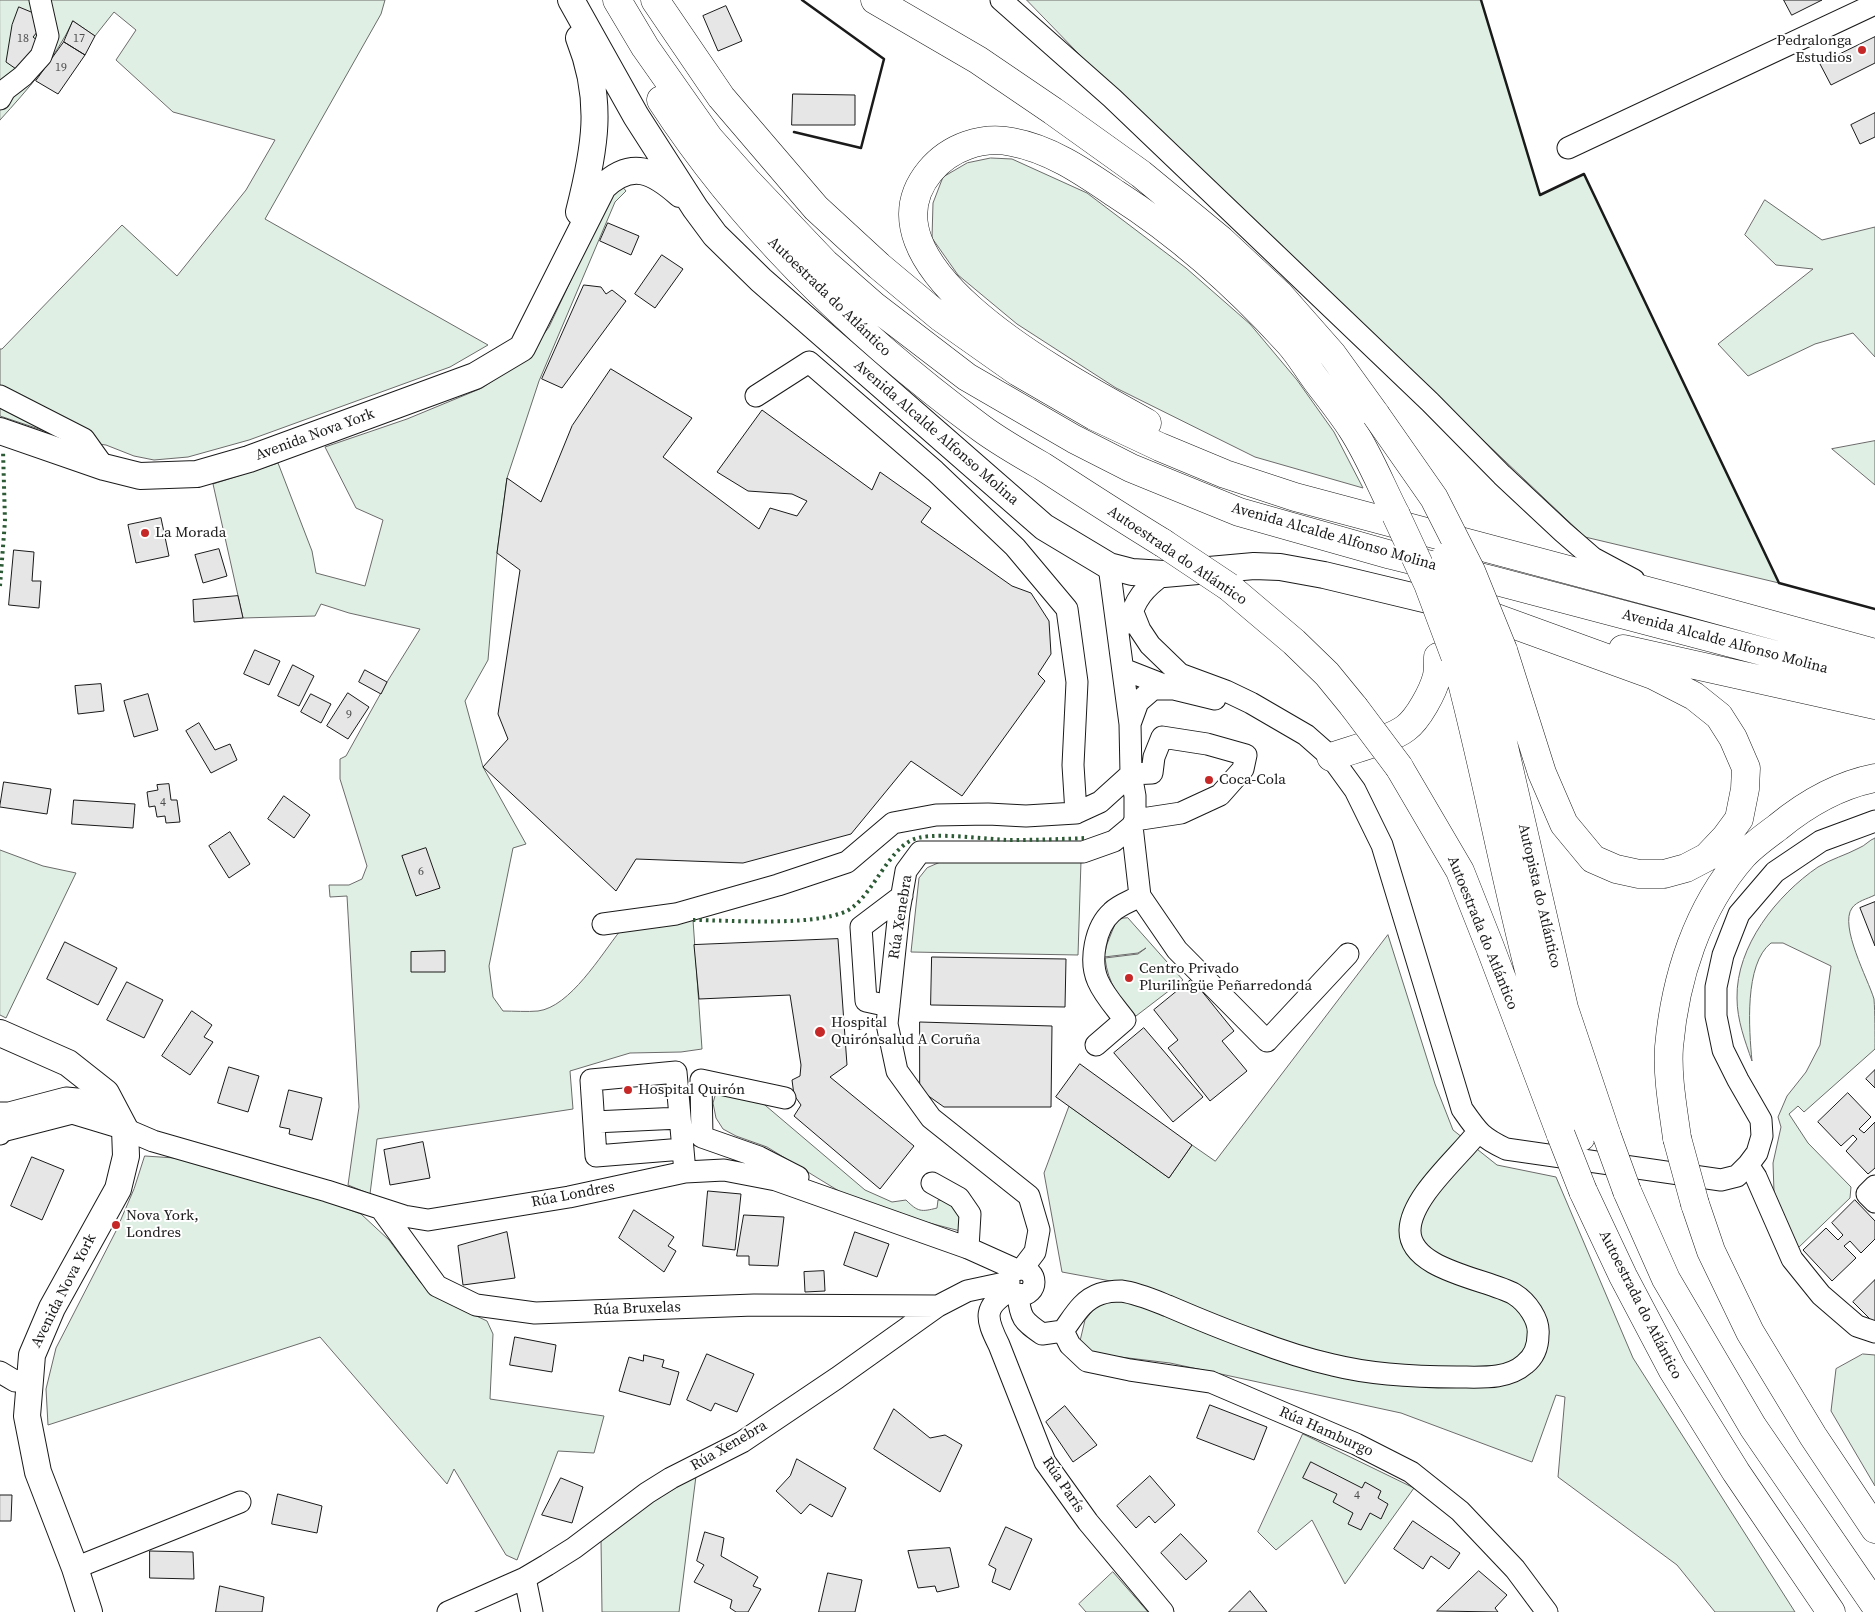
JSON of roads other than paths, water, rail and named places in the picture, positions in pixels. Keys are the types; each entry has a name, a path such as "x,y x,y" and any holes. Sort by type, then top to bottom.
{"highway":[{"name":"Autoestrada do Atlántico","path":"600,0 624,43 682,132 760,230 854,325 915,377 983,429 1229,587 1294,642 1326,674 1354,707 1399,767 1460,871 1490,947 1583,1136 1627,1191 1666,1279 1753,1428 1875,1605"},
{"name":"Avenida Alcalde Alfonso Molina","path":"617,0 645,47 710,138 748,182 826,263 873,305 967,377 1074,439 1131,468 1239,512 1390,555 1875,681"},
{"name":"Avenida Alcalde Alfonso Molina","path":"656,0 721,97 816,208 879,266 940,318 1018,372 1094,416 1160,447 1225,474 1295,497 1875,653"},
{"path":"875,0 978,60 1053,110 1141,174 1221,240 1280,295 1332,354 1376,416 1452,570 1469,654"},
{"path":"1225,474 1163,432 1028,353 953,292 922,251 914,228 917,192 927,175 940,160 957,149 984,140 1014,142 1048,153 1090,176 1152,217 1221,275 1290,345 1353,431 1396,515 1428,584 1542,773 1564,824 1593,859 1639,874 1664,874 1686,868 1707,857 1725,838 1739,819 1745,789 1746,768 1733,738 1718,716 1694,696 1653,675 1485,614"},
{"path":"1485,614 1634,652 1875,705"},
{"path":"1331,757 1394,735 1406,728 1417,717 1437,676 1469,654"},
{"name":"Autopista do Atlántico","path":"1469,654 1493,699 1564,1008 1583,1136"},
{"path":"1875,778 1827,794 1794,814 1744,856 1718,890 1698,924 1685,964 1674,1012 1669,1048 1670,1089 1677,1138 1695,1204 1711,1251 1750,1332 1813,1436 1875,1529"},
{"name":"Autoestrada do Atlántico","path":"1583,1136 1592,1192 1623,1276 1672,1369 1736,1472 1831,1612"}],"main road":[{"path":"564,0 587,59 595,97 595,137 587,181 568,255"},
{"name":"Avenida Alcalde Alfonso Molina","path":"571,0 636,116 715,235 761,280 1044,527 1109,566 1132,572 1164,574 1254,566 1280,567 1324,575 1485,614"},
{"path":"568,255 603,187 611,179 622,173 633,170 644,170 652,173 670,185 696,208"},
{"name":"Avenida Nova York","path":"1,435 104,467 140,476 197,474 249,459 476,376 522,348 568,255"},
{"path":"0,1033 68,1063 106,1093 119,1119"},
{"name":"Avenida Nova York","path":"89,1612 75,1568 38,1472 27,1416 32,1355 52,1308 118,1189 126,1156 119,1119"}],"street":[{"path":"0,99 5,90 23,76 41,56 48,36 40,0"},
{"path":"1001,0 1112,98 1430,402 1502,475 1568,536 1593,558 1665,596"},
{"path":"1568,148 1875,4"},
{"path":"756,396 809,362 935,471 1015,547 1067,610 1077,682 1073,765 1076,813"},
{"path":"0,396 84,439 104,467"},
{"path":"1109,566 1130,724 1131,774 1135,796 1134,823 1140,896 1177,950 1267,1041 1348,954"},
{"path":"1123,669 1127,628 1132,610 1142,592 1164,574"},
{"path":"1132,610 1140,630 1177,682"},
{"path":"1123,669 1177,682 1220,701 1277,718 1306,735 1331,757 1354,790 1382,845 1462,1109 1478,1132 1506,1149 1721,1180 1737,1176 1757,1153 1762,1136 1761,1120 1723,1050 1716,1016 1716,987 1723,955 1739,914 1775,872 1821,841 1875,820"},
{"path":"1130,724 1138,702 1154,689 1177,682"},
{"path":"603,924 676,914 778,885 848,862 893,823 936,814 1026,816 1076,813 1100,802 1131,774 1152,773 1154,757 1162,737 1207,744 1246,755 1243,769 1220,795 1180,813 1134,823"},
{"name":"Rúa Xenebra","path":"448,1612 525,1578 574,1548 647,1493 671,1478 742,1442 837,1378 938,1306 967,1291 1015,1281 1035,1252 1039,1230 1029,1196 931,1118 897,1071 887,1024 906,871 920,852 1083,852 1114,841 1134,823"},
{"path":"889,1006 866,1001 860,927 902,896"},
{"path":"1096,1045 1125,1020 1098,981 1093,961 1096,940 1102,925 1112,912 1140,896"},
{"path":"683,1149 596,1156 590,1080 676,1072 680,1118 683,1149 685,1172"},
{"path":"785,1098 701,1080 702,1137 760,1157 798,1176 800,1188"},
{"path":"0,1113 8,1114 66,1098 77,1099 119,1119"},
{"path":"0,1134 2,1131 72,1114 119,1119"},
{"path":"594,1122 680,1118"},
{"name":"Rúa Londres","path":"119,1119 153,1141 327,1191 404,1216 428,1220 569,1197 685,1172 724,1170 776,1180 968,1248 1015,1281"},
{"path":"1015,1281 1019,1309 1025,1322 1042,1334 1063,1331 1084,1301 1101,1293 1119,1291 1140,1295 1254,1340 1333,1365 1387,1374 1440,1377 1488,1377 1508,1374 1526,1364 1538,1348 1539,1328 1531,1310 1515,1295 1440,1267 1424,1257 1413,1242 1410,1230 1414,1211 1425,1194 1478,1132"},
{"path":"1748,1165 1756,1177 1792,1258 1820,1295 1857,1326 1875,1332"},
{"path":"932,1183 959,1198 970,1214 968,1248"},
{"path":"1875,1186 1867,1194 1875,1202"},
{"name":"Rúa Bruxelas","path":"382,1209 437,1286 476,1305 535,1313 754,1305 938,1306"},
{"name":"Rúa París","path":"1015,1281 995,1299 989,1312 991,1329 1045,1462 1088,1522 1163,1612"},
{"name":"Rúa Hamburgo","path":"1063,1331 1070,1345 1086,1361 1130,1370 1211,1382 1356,1444 1411,1472 1460,1511 1515,1569 1547,1612"},
{"path":"0,1372 15,1381 30,1380"},
{"path":"75,1568 240,1502"},
{"path":"525,1578 532,1612"}],"place":[{"name":"Pedralonga Estudios","path":"1862,50"},
{"name":"La Morada","path":"145,533"},
{"name":"Coca-Cola","path":"1209,780"},
{"name":"Centro Privado Plurilingüe Peñarredonda","path":"1129,978"},
{"name":"Hospital Quirónsalud A Coruña","path":"820,1032"},
{"name":"Hospital Quirón","path":"628,1090"},
{"name":"Nova York, Londres","path":"116,1225"}]}
